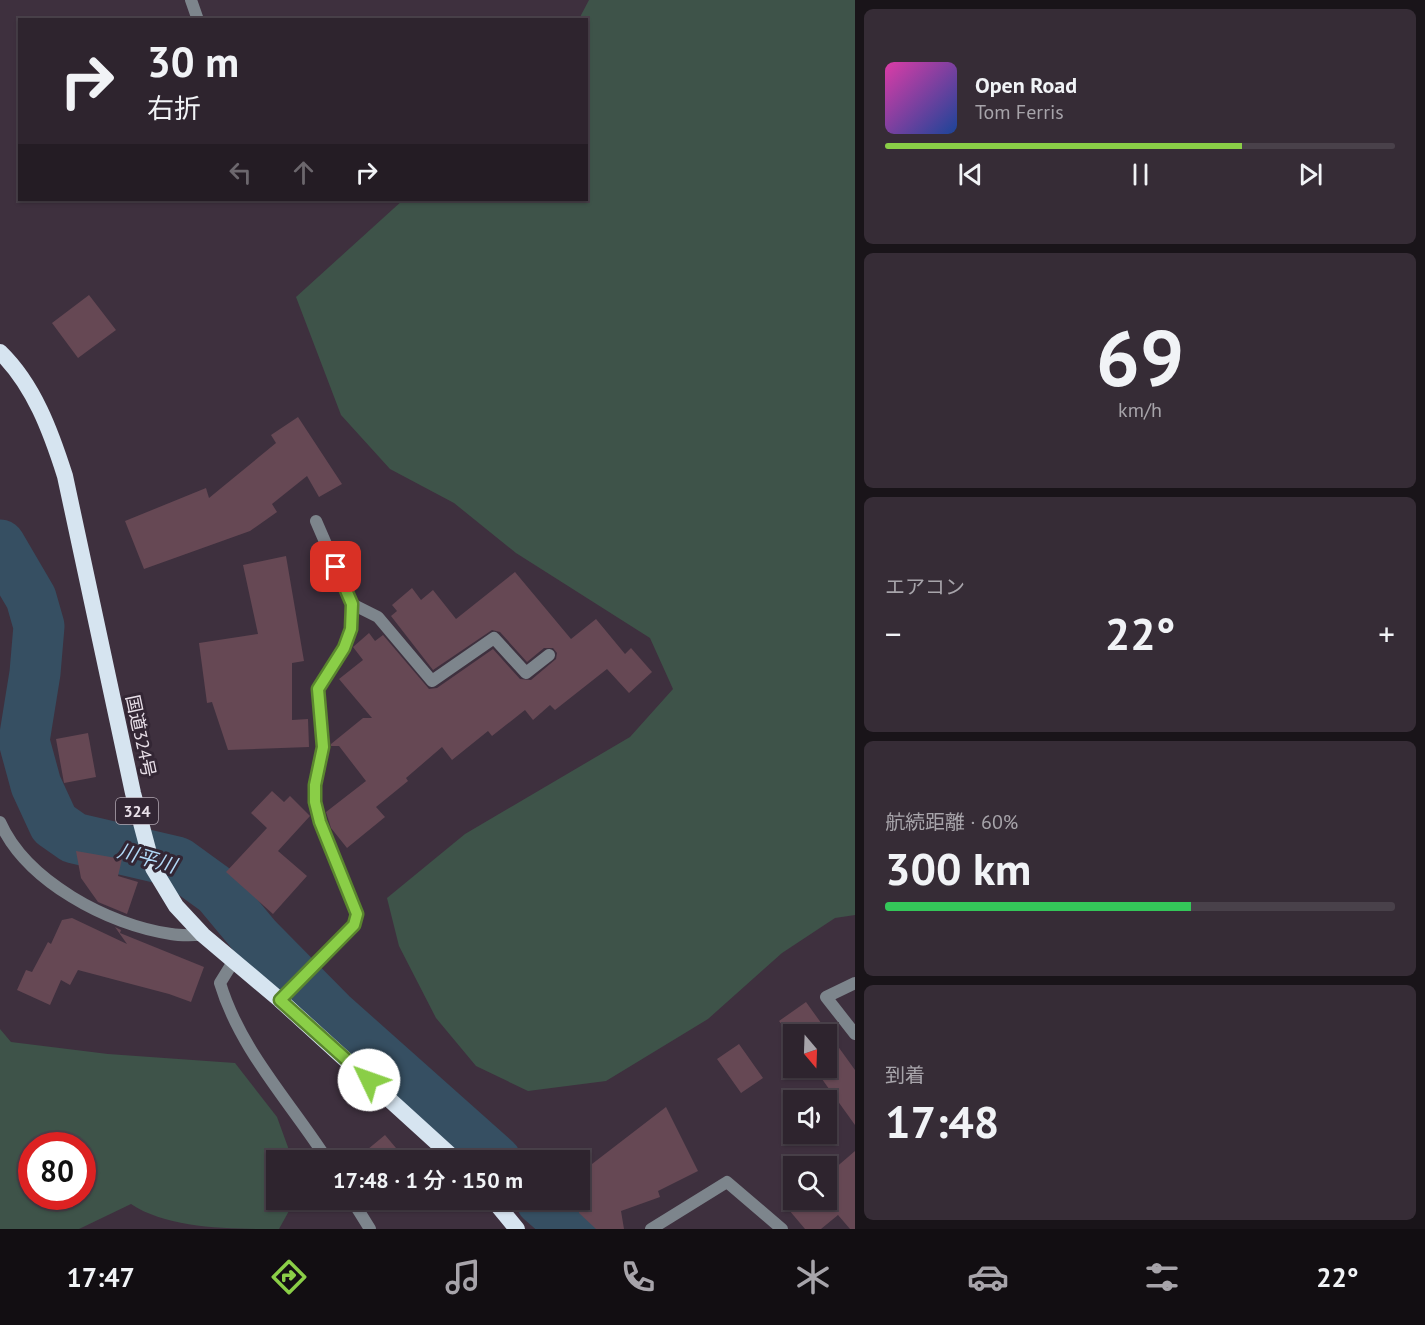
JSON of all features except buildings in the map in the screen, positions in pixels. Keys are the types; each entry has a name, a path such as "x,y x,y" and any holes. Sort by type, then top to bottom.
{"highway":[{"name":"国道324号","path":"0,352 14,365 36,404 51,434 65,476 133,794 153,868 177,906 203,935 280,1000 445,1150"},
{"path":"501,1210 517,1229"}],"street":[{"path":"191,0 197,18"},
{"path":"280,1000 354,925 357,914 320,822 315,802 315,785 323,747 318,689 344,648 351,629 352,604 316,521"},
{"path":"352,604 378,617 432,681 494,638 526,673 549,655"},
{"path":"0,822 20,857 47,881 70,896 126,922 171,934 203,935"},
{"path":"233,962 220,983 239,1034 301,1118 321,1150"},
{"path":"855,983 826,997 855,1034"},
{"path":"651,1229 727,1182 782,1229"},
{"path":"358,1210 370,1229"}],"green space":[{"path":"589,0 855,0 855,915 835,918 782,953 708,1019 606,1081 528,1091 476,1066 436,1018 399,946 387,898 465,834 630,737 673,689 650,638 516,553 454,503 390,469 341,415 296,297 402,201 588,201 588,18 580,18"},
{"path":"0,1029 11,1042 108,1054 235,1063 277,1117 289,1150 266,1150 266,1210 289,1210 279,1229 221,1228 181,1223 146,1212 131,1204 79,1229 0,1229"}],"waterway":[{"name":"川平川","path":"0,545 31,598 39,626 35,673 24,741 36,785 54,824 74,838 177,862 217,891 257,939 331,1014 484,1150"},
{"name":"川平川","path":"552,1210 574,1229"}],"route":[{"path":"336,567 352,604 351,629 344,648 318,689 323,747 315,785 315,802 320,822 357,914 354,925 280,1000 369,1080"}]}
